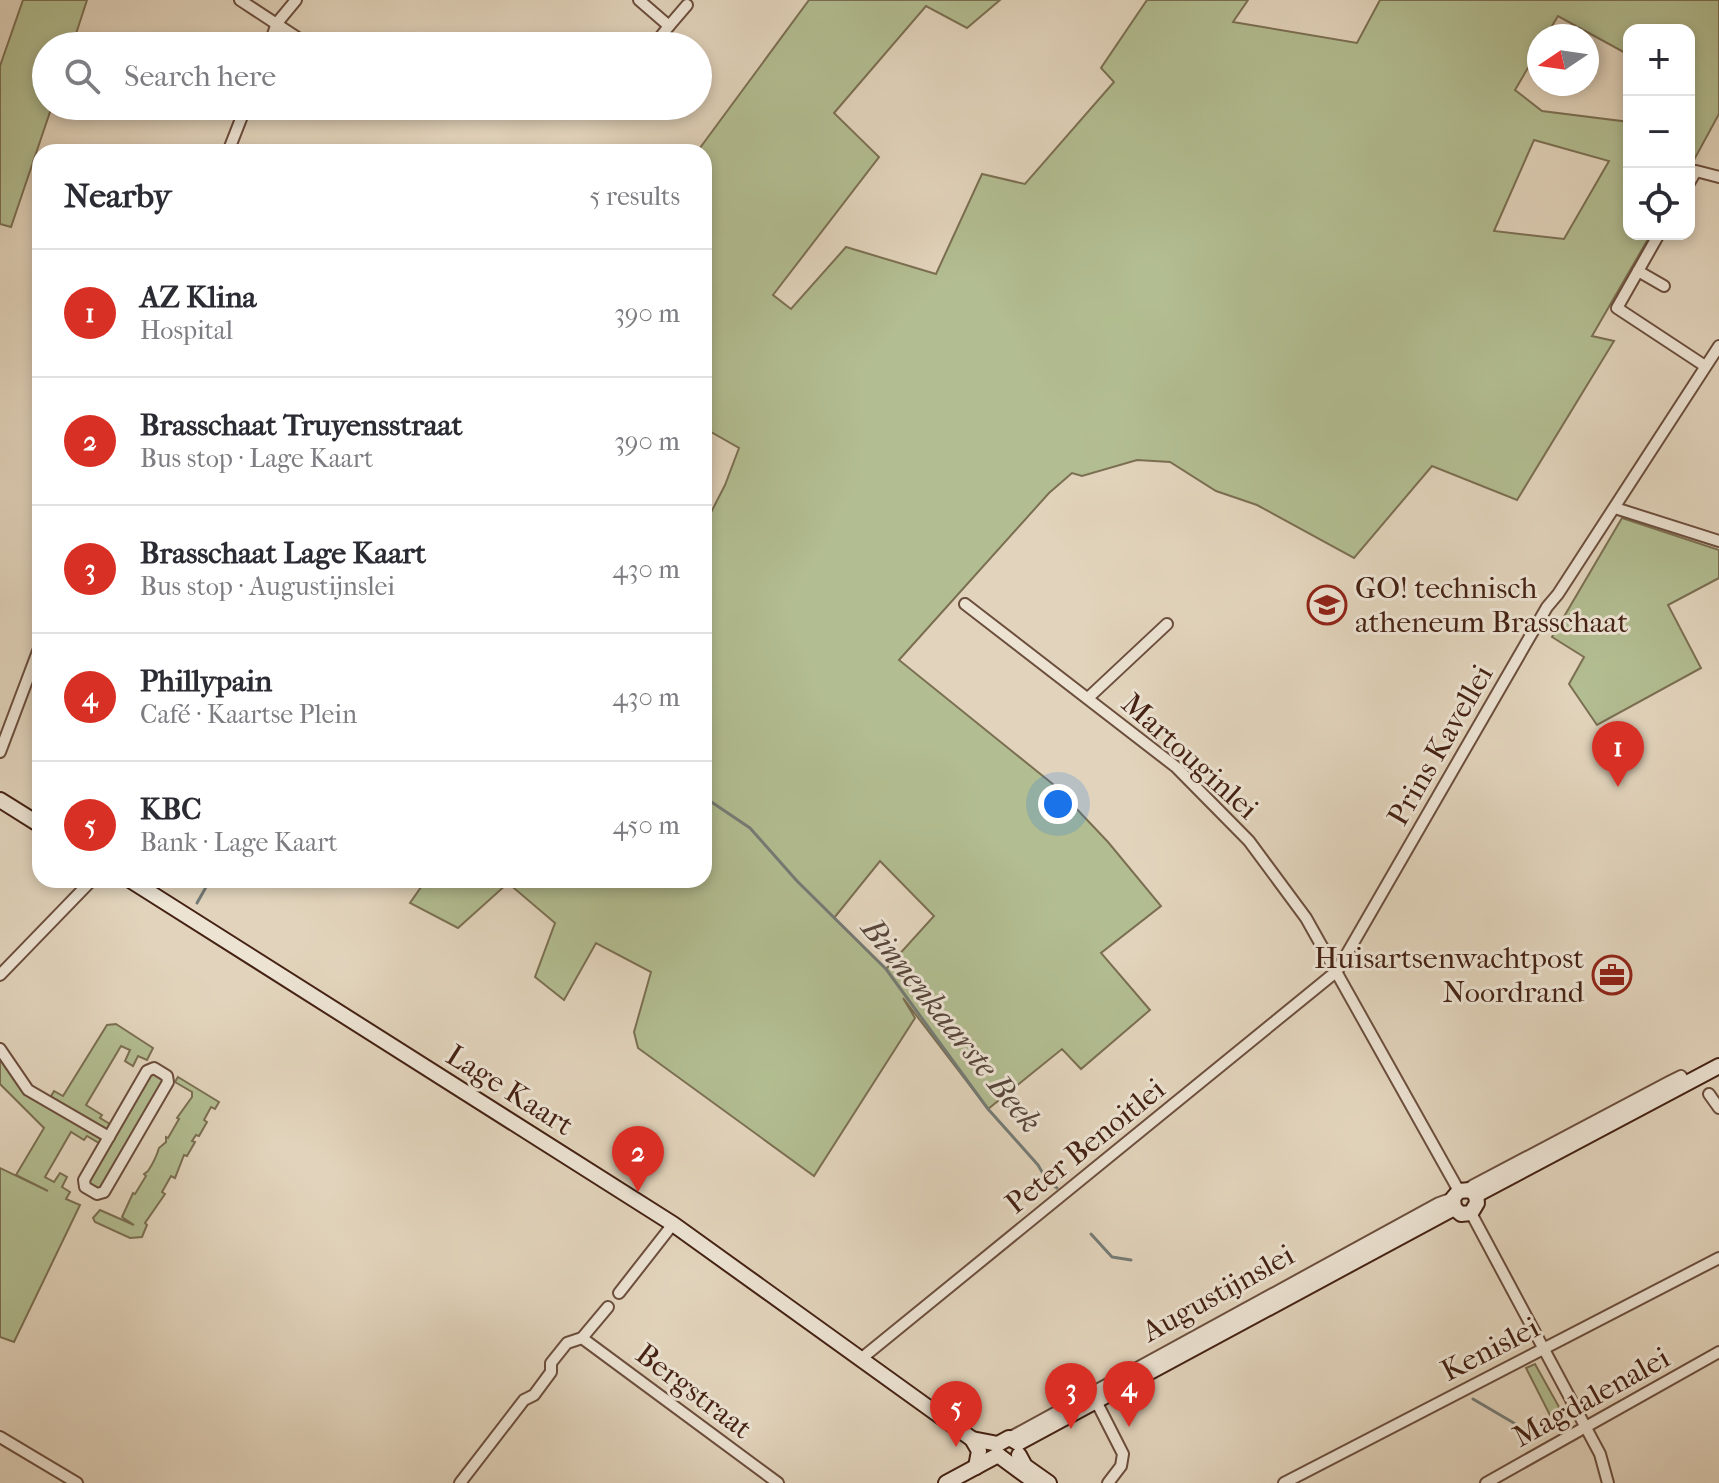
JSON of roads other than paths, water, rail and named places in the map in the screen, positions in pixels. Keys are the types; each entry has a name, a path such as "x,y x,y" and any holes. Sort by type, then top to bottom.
{"street":[{"path":"240,0 290,32"},
{"path":"274,32 277,23 296,0"},
{"path":"639,0 669,26"},
{"path":"664,32 687,5"},
{"path":"231,144 241,120"},
{"path":"1695,173 1719,177"},
{"path":"1656,240 1617,308 1705,366"},
{"path":"1638,271 1664,286"},
{"name":"Prins Kavellei","path":"1337,971 1547,607 1719,346"},
{"path":"1615,508 1719,541"},
{"name":"Martouginlei","path":"965,604 1176,767 1249,841 1306,918 1462,1196"},
{"path":"1088,698 1167,624"},
{"path":"0,752 32,667"},
{"path":"0,800 32,820"},
{"path":"0,975 84,888"},
{"name":"Lage Kaart","path":"143,888 673,1224 972,1439 1009,1449 1036,1483"},
{"name":"Peter Benoitlei","path":"862,1358 1337,971"},
{"path":"0,1049 28,1090 109,1137"},
{"name":"Augustijnslei","path":"1009,1449 1462,1196 1683,1080 1719,1066"},
{"path":"154,1068 167,1076 168,1082 104,1192 99,1195 85,1187 83,1182 109,1137 147,1071 154,1068"},
{"path":"1709,1094 1719,1108"},
{"path":"1462,1196 1477,1203 1471,1213 1605,1464 1608,1483"},
{"name":"Augustijnslei","path":"1009,1449 1425,1210 1462,1196"},
{"path":"619,1293 673,1224"},
{"name":"Kenislei","path":"1284,1483 1719,1258"},
{"path":"460,1483 524,1400 534,1395 551,1372 551,1363 567,1343 582,1338 608,1307"},
{"name":"Bergstraat","path":"582,1338 778,1483"},
{"name":"Magdalenalei","path":"1486,1483 1719,1352"},
{"path":"1096,1401 1123,1454 1121,1466 1108,1483"},
{"path":"0,1437 77,1483"},
{"path":"972,1439 979,1451 976,1467"},
{"path":"946,1483 1009,1449 1025,1466 1049,1483"}],"waterway":[{"name":"Binnenkaarste Beek","path":"712,802 750,828 797,881 886,969 988,1109 1038,1165 1048,1182 1057,1188"},
{"path":"197,903 205,888"},
{"name":"Binnenkaarste Beek","path":"1091,1234 1112,1257 1131,1260"},
{"name":"Binnenkaarste Beek","path":"1473,1399 1536,1436"}],"place":[{"name":"GO! technisch atheneum Brasschaat","path":"1327,605"},
{"name":"AZ Klina","path":"1618,787"},
{"name":"Huisartsenwachtpost Noordrand","path":"1612,975"},
{"name":"Brasschaat Truyensstraat","path":"638,1192"},
{"name":"Phillypain","path":"1129,1427"},
{"name":"Brasschaat Lage Kaart","path":"1071,1429"},
{"name":"KBC","path":"956,1447"}]}
